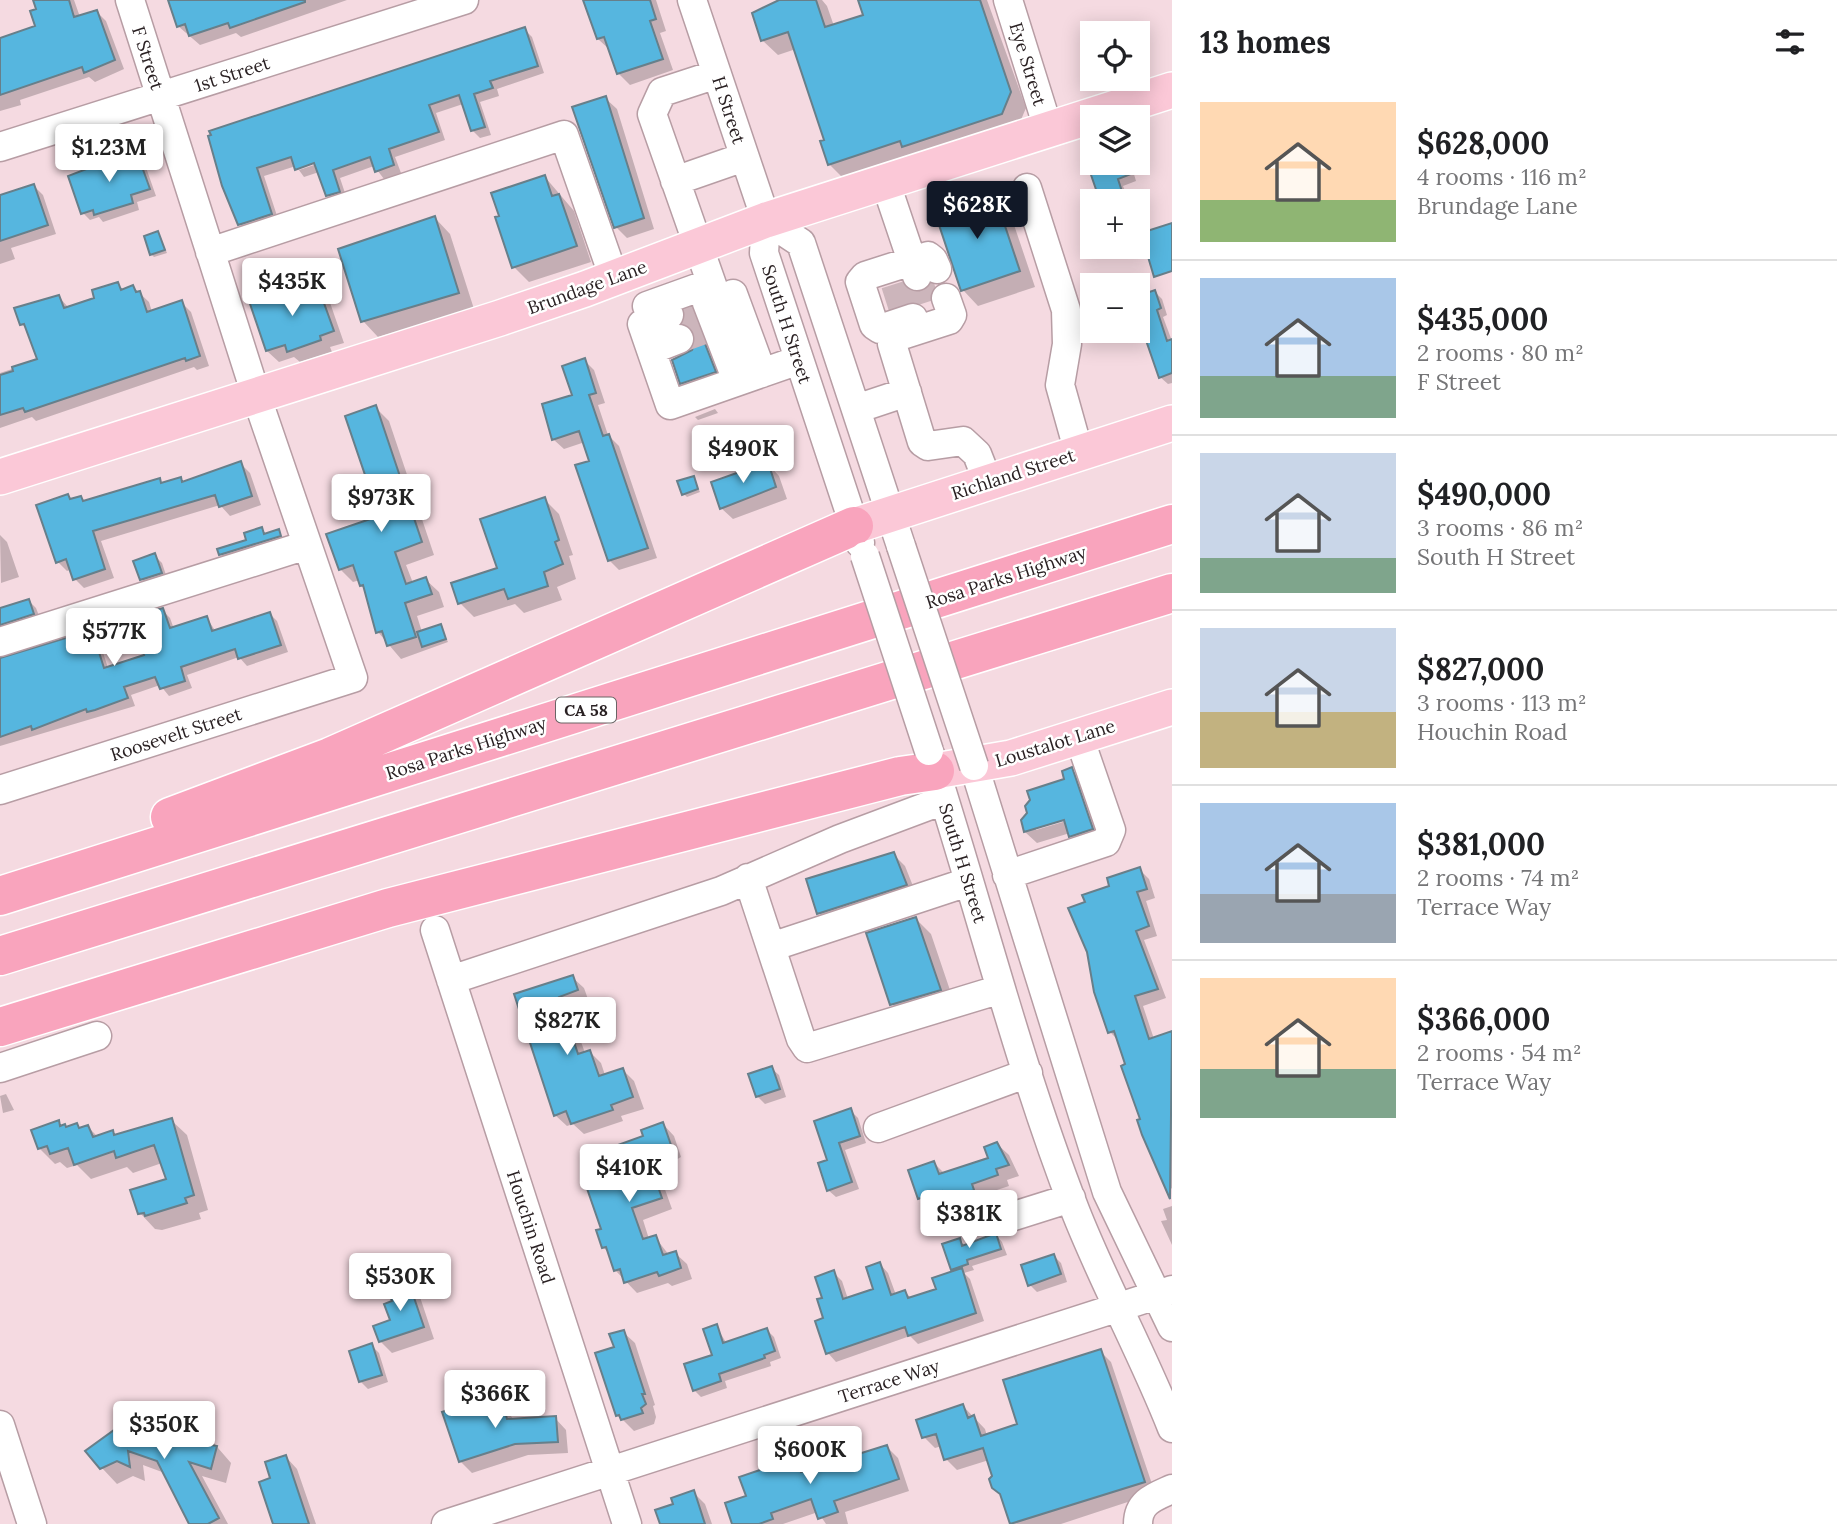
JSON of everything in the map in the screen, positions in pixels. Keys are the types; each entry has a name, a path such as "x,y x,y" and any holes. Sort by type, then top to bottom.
{"highway":[{"name":"Rosa Parks Highway","path":"0,896 1172,524"},
{"path":"0,880 330,757 859,541"},
{"path":"0,956 1172,593"},
{"path":"0,1027 412,901 901,776 936,774"}],"main road":[{"name":"Brundage Lane","path":"0,477 624,275 766,220 1172,90"},
{"name":"Richland Street","path":"859,541 896,530 988,482 1172,423"},
{"name":"Loustalot Lane","path":"936,774 1079,737 1172,707"}],"street":[{"name":"F Street","path":"130,0 256,395"},
{"name":"1st Street","path":"0,147 464,0"},
{"name":"H Street","path":"692,0 766,220"},
{"name":"Eye Street","path":"1008,0 1048,128"},
{"path":"717,74 662,93 652,114 698,247 694,311 749,377"},
{"path":"210,252 564,135 624,275 694,311 749,377"},
{"path":"675,181 744,156"},
{"path":"885,181 906,295"},
{"path":"1027,188 1066,310 1067,344 1060,385 1079,453"},
{"path":"766,220 801,243 974,766 1107,1192 1164,1293 1172,1327"},
{"name":"South H Street","path":"766,220 764,253 936,774 1028,1073 1071,1198 1172,1428"},
{"path":"773,281 694,311 642,324 670,405 799,360"},
{"path":"825,318 906,295 952,315 949,320 893,338 892,344 922,442 928,446 951,440 964,441 977,454 988,482"},
{"path":"856,409 907,393"},
{"path":"0,642 307,545 256,395"},
{"name":"Roosevelt Street","path":"0,790 353,678 307,545"},
{"path":"1007,875 1106,842 1111,830 1079,737"},
{"path":"451,980 721,891 839,839 936,774"},
{"path":"748,878 801,1039 807,1048 814,1049 1001,989"},
{"path":"771,947 968,883"},
{"name":"Houchin Road","path":"435,930 627,1524"},
{"path":"0,1068 97,1036"},
{"path":"878,1128 1028,1073"},
{"path":"1014,1216 1071,1198"},
{"name":"Terrace Way","path":"446,1524 1164,1293"},
{"path":"0,1425 32,1524"},
{"path":"1138,1524 1138,1514 1146,1501 1172,1489"}],"building":[{"path":"33,0 69,0 74,17 97,10 115,60 84,73 82,67 0,95 0,38 35,26 30,11 36,9"},
{"path":"168,0 305,2 230,28 228,23 189,36 185,24 177,27"},
{"path":"583,0 650,0 656,19 650,21 663,59 617,74 604,37 597,39"},
{"path":"779,0 816,0 825,27 863,15 858,0 980,0 1011,92 1002,114 902,147 900,141 828,165 820,141 824,140 788,32 761,41 752,13"},
{"path":"525,27 538,66 490,81 493,88 474,94 485,127 471,131 459,95 429,105 439,132 389,149 394,165 375,172 370,157 333,170 340,192 326,196 314,163 295,170 291,157 257,168 272,214 238,225 222,186 208,136 211,135 209,131"},
{"path":"606,96 644,218 614,228 572,107"},
{"path":"136,150 150,189 131,195 133,203 94,215 93,210 81,214 68,176"},
{"path":"545,175 552,196 559,194 577,246 512,268 495,217 499,216 491,193"},
{"path":"1091,175 1128,175 1118,179 1121,189 1096,189"},
{"path":"34,184 48,225 0,241 0,195"},
{"path":"993,190 1020,271 961,291 934,210"},
{"path":"435,216 459,293 361,322 338,249"},
{"path":"1172,223 1172,271 1154,277 1149,259 1150,230"},
{"path":"158,231 165,250 150,255 144,236"},
{"path":"316,281 334,331 320,336 321,340 287,352 285,345 266,351 249,301"},
{"path":"118,282 121,290 133,285 136,292 140,291 147,312 182,300 200,356 186,361 185,358 25,412 23,408 0,415 0,375 13,371 12,367 37,359 24,324 20,325 14,308 59,295 64,308 94,298 92,290"},
{"path":"1155,290 1161,308 1157,310 1167,341 1172,339 1172,373 1159,378 1147,343 1150,343 1150,292"},
{"path":"691,308 716,372 680,384 672,360 692,350 695,342 694,332 683,323 685,310"},
{"path":"585,358 596,393 589,395 603,436 609,434 648,548 608,561 575,465 589,461 579,431 552,440 542,404 572,395 562,366"},
{"path":"376,405 422,542 395,552 406,584 426,577 432,594 405,603 416,637 387,646 382,631 376,633 363,585 360,586 353,565 339,570 326,534 379,516 345,416"},
{"path":"241,461 252,496 219,507 215,495 93,531 105,569 73,580 66,559 56,563 36,505 68,494 70,499 81,496 83,501 160,478 161,483 181,477 182,482"},
{"path":"768,462 776,487 720,509 711,482"},
{"path":"694,476 698,489 682,495 677,481"},
{"path":"545,497 559,540 555,542 563,564 544,572 548,586 508,599 504,589 458,604 451,583 497,568 480,519"},
{"path":"262,527 264,534 279,529 281,536 219,555 217,549 246,540 244,533"},
{"path":"155,553 162,573 140,580 133,561"},
{"path":"29,599 34,614 0,625 0,608"},
{"path":"163,608 170,628 207,616 212,631 270,612 281,645 238,659 235,649 181,667 185,681 160,689 155,677 124,687 128,698 95,710 87,712 86,709 32,730 31,726 0,737 0,658 92,630 104,668 144,655 140,643 155,638 146,613"},
{"path":"441,624 446,639 422,647 417,632"},
{"path":"1072,767 1093,829 1069,837 1064,820 1024,832 1021,820 1027,813 1025,806 1030,800 1027,791 1064,779 1062,771"},
{"path":"894,852 907,885 817,914 806,879"},
{"path":"1140,867 1147,889 1137,892 1149,926 1136,931 1158,989 1135,996 1149,1039 1172,1031 1170,1199 1142,1135 1137,1120 1140,1119 1121,1066 1125,1064 1114,1031 1108,1033 1094,992 1087,952 1068,908 1085,902 1082,895 1109,886 1107,878"},
{"path":"916,917 941,990 890,1005 866,933"},
{"path":"573,975 578,990 559,997 578,1054 590,1050 599,1076 623,1068 633,1097 611,1105 613,1110 571,1124 566,1111 554,1116 514,994"},
{"path":"772,1066 780,1089 756,1097 748,1074"},
{"path":"851,1108 860,1136 839,1143 852,1182 827,1191 818,1163 827,1160 814,1121"},
{"path":"172,1118 194,1195 185,1198 187,1203 145,1216 144,1213 138,1214 130,1190 166,1179 154,1145 116,1158 114,1151 74,1165 68,1148 50,1154 47,1146 38,1149 31,1130 59,1120 60,1126 77,1123 79,1128 88,1125 93,1137 113,1130 114,1135"},
{"path":"663,1122 671,1145 648,1158 662,1198 632,1208 643,1239 656,1235 663,1255 676,1251 681,1268 659,1276 657,1272 624,1283 620,1269 614,1271 606,1247 602,1248 596,1230 601,1229 583,1177 590,1175 585,1160 617,1150 615,1146 643,1136 641,1130"},
{"path":"997,1142 1009,1165 996,1169 998,1175 972,1184 974,1190 959,1196 957,1192 943,1197 942,1191 918,1199 908,1170 934,1161 939,1174 988,1158 984,1147"},
{"path":"996,1233 1001,1249 967,1260 968,1264 951,1270 942,1244 960,1238 962,1246"},
{"path":"1054,1254 1061,1274 1028,1286 1021,1265"},
{"path":"880,1262 891,1295 905,1290 908,1298 936,1289 932,1278 962,1268 976,1313 908,1336 905,1327 826,1354 815,1321 823,1318 817,1299 822,1298 815,1277 834,1270 843,1299 873,1289 866,1267"},
{"path":"408,1280 424,1327 379,1342 373,1326 390,1320 384,1304 392,1301 387,1288"},
{"path":"717,1324 723,1343 767,1328 775,1351 764,1355 765,1358 719,1374 721,1381 693,1391 684,1364 712,1355 703,1329"},
{"path":"624,1330 646,1404 641,1408 643,1413 621,1420 619,1415 616,1416 595,1353 614,1347 609,1334"},
{"path":"372,1343 382,1375 359,1382 349,1351"},
{"path":"1101,1349 1145,1482 1010,1524 1000,1494 992,1488 989,1479 992,1476 983,1448 944,1460 936,1434 922,1438 916,1420 963,1404 968,1418 974,1415 981,1436 1017,1424 1003,1380"},
{"path":"502,1401 507,1419 556,1416 558,1442 515,1444 459,1462 442,1412 468,1404 471,1412"},
{"path":"137,1420 213,1439 211,1445 217,1446 211,1469 189,1462 219,1518 208,1524 189,1524 157,1461 128,1451 130,1467 117,1461 100,1469 85,1451 121,1425"},
{"path":"887,1445 899,1479 834,1501 838,1512 818,1519 811,1499 771,1513 773,1519 759,1524 732,1524 725,1503 746,1496 739,1477 796,1458 801,1472"},
{"path":"286,1455 309,1524 273,1524 259,1482 270,1478 265,1462"},
{"path":"694,1490 705,1524 660,1524 655,1510 673,1504 671,1498"}],"tunnel":[{"path":"917,276 926,304"},
{"path":"895,284 904,312"},
{"path":"669,315 695,307"},
{"path":"679,339 704,330"}]}
